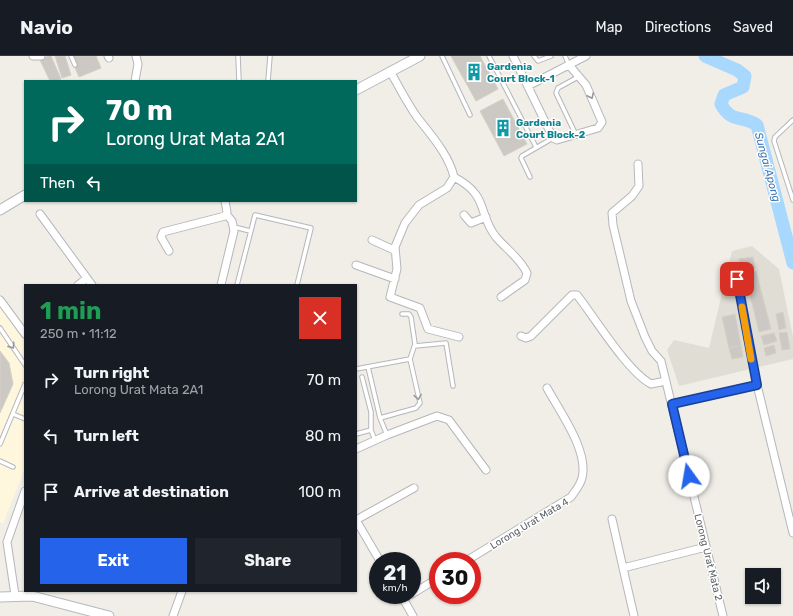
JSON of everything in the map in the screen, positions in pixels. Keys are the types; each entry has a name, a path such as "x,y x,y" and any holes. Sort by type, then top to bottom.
{"street":[{"path":"33,56 41,56"},
{"path":"135,80 138,64 136,56"},
{"path":"357,89 420,56"},
{"path":"513,56 554,138 557,140 576,136 598,128 602,122 586,85 569,65"},
{"path":"528,86 586,56"},
{"path":"390,71 417,116 451,166 454,177 447,188 419,205 412,212 405,223 394,250 398,269 390,294 392,299 420,308 428,329 459,337"},
{"name":"Lorong Urat Mata 2","path":"638,164 639,186 632,196 612,214 631,301 652,351 661,360 723,616"},
{"path":"454,177 464,182 480,199 486,217 496,236 514,254 527,272 525,280 501,297"},
{"path":"0,210 24,196"},
{"path":"221,284 232,241 234,226 226,214 225,202"},
{"path":"40,214 91,284"},
{"path":"169,251 162,239 163,232 223,217 226,214"},
{"path":"464,215 471,223 486,217"},
{"path":"372,240 394,250"},
{"path":"356,265 395,280"},
{"path":"79,284 87,278"},
{"path":"521,336 526,338 531,336 572,296 577,295 622,356 639,376 650,384 666,381"},
{"path":"0,300 22,324"},
{"path":"672,404 757,385 793,533"},
{"name":"Lorong Urat Mata 4","path":"481,552 571,497 582,479 582,460 578,445 547,388"},
{"path":"357,449 386,434 431,417 444,417 450,420 486,470"},
{"path":"357,519 414,488"},
{"path":"15,595 4,542 24,494"},
{"path":"612,519 634,616"},
{"path":"357,522 375,552"},
{"path":"623,568 706,547"},
{"path":"173,616 182,592"},
{"path":"0,596 32,596 110,616"},
{"path":"406,604 413,616"}],"lane":[{"path":"71,56 75,65"},
{"path":"238,56 239,80"},
{"path":"268,80 270,56"},
{"path":"442,56 470,115"},
{"path":"489,56 536,147"},
{"path":"534,56 538,61 551,56"},
{"path":"565,56 569,65"},
{"path":"576,136 556,93 558,88 578,77"},
{"path":"793,120 775,137 774,141 793,200"},
{"path":"530,177 521,158 522,156 554,138"},
{"path":"237,284 255,215 311,228 297,284"},
{"path":"234,226 250,231"},
{"path":"737,279 757,385"},
{"path":"380,418 416,408 419,405 410,359 415,346 411,317 409,314 402,314"},
{"path":"0,328 24,364"},
{"path":"415,346 446,344 453,386"},
{"path":"357,369 410,359"},
{"path":"368,367 380,418 386,434"},
{"path":"362,378 371,412 371,430 375,440"},
{"path":"0,444 24,386"},
{"path":"13,414 24,419"},
{"path":"357,434 371,430"},
{"path":"0,462 14,467"}],"shaded area":[{"path":"752,246 779,269 793,337 793,359 679,386 667,350 674,340 709,348 732,251"},
{"path":"0,308 24,341 24,471 3,524 0,522"}],"building":[{"path":"51,56 61,79 50,80 40,60"},
{"path":"55,56 65,56 71,75 62,78"},
{"path":"70,56 96,56 101,68 79,77"},
{"name":"Gardenia Court Block-1","path":"451,56 480,56 498,89 476,101"},
{"name":"Gardenia Court Block-2","path":"503,99 527,144 504,156 480,111"},
{"path":"753,257 755,268 742,271 739,259"},
{"path":"756,271 771,329 759,332 745,274"},
{"path":"783,312 786,328 779,330 776,314"},
{"path":"735,314 741,345 729,348 722,317"},
{"path":"787,332 790,349 782,350 779,333"},
{"path":"774,333 777,341 764,345 761,336"},
{"path":"741,345 743,357 732,359 729,348"},
{"path":"774,345 776,353 766,356 764,348"},
{"path":"0,351 9,363 13,384 0,413"}],"waterway":[{"name":"Sungai Apong","path":"705,56 737,70 745,76 743,87 724,95 721,104 729,114 757,125 793,263"}],"slow traffic":[{"path":"742,307 751,359"}],"place":[{"name":"Gardenia Court Block-1","path":"474,72"},
{"name":"Gardenia Court Block-2","path":"503,128"}],"route":[{"path":"689,476 672,404 757,385 737,279"}]}
